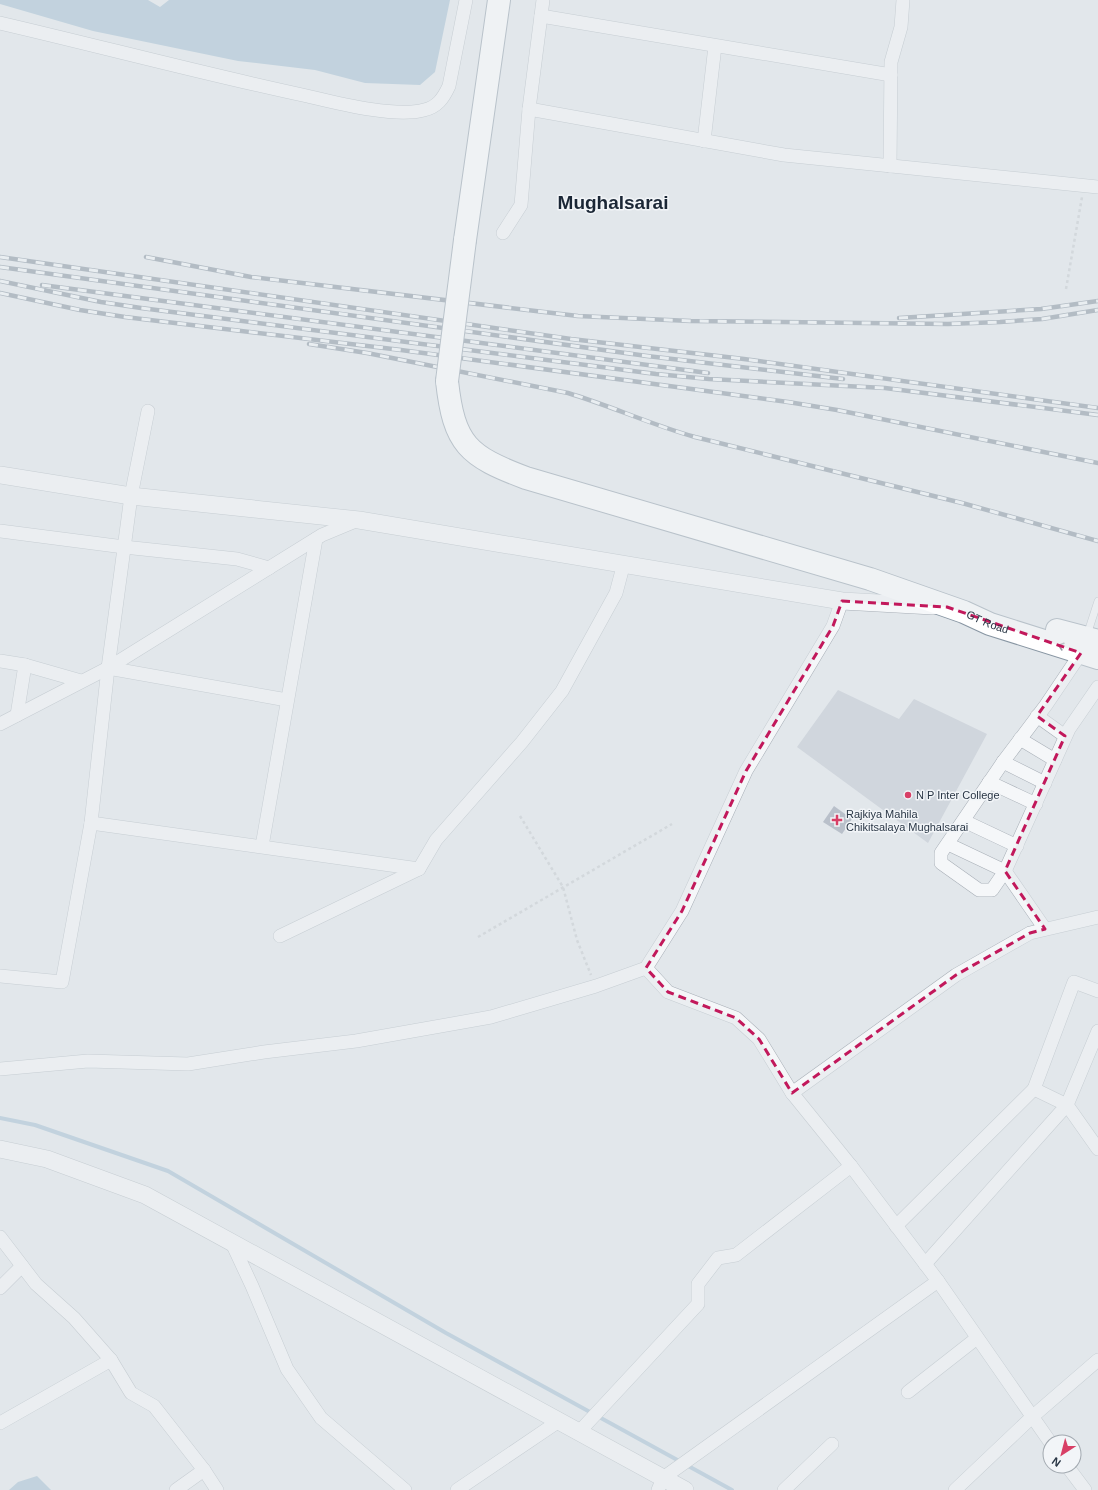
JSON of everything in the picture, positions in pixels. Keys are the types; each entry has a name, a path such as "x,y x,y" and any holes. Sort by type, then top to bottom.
{"highway":[{"name":"GT Road","path":"499,0 464,240 447,381 450,406 455,424 463,441 478,457 500,469 526,478 870,579 990,624 1091,647"}],"street":[{"path":"0,23 106,47 242,82 367,109 406,112 423,110 437,105 444,98 449,86 466,0"},
{"path":"503,233 521,205 529,109 543,0"},
{"path":"890,166 891,62 901,27 903,0"},
{"path":"541,16 891,75"},
{"path":"704,141 715,46"},
{"path":"529,109 784,155 1098,187"},
{"path":"0,976 62,982 91,823 108,668 131,496 148,411"},
{"path":"0,475 131,496 359,520 624,563 842,601 956,610"},
{"path":"0,724 108,668 316,539 359,520"},
{"path":"0,531 124,547 237,558 269,568"},
{"path":"262,846 316,539"},
{"path":"280,936 419,869 436,840 522,742 562,691 616,593 624,563"},
{"path":"0,1069 88,1061 188,1064 264,1052 356,1041 492,1018 596,986 646,968 682,911 746,771 833,626 842,601"},
{"path":"1091,647 1003,762 941,853 941,863 979,890 992,890 1005,871 1017,846 1069,728 1098,687"},
{"path":"0,661 24,665 81,681"},
{"path":"17,715 24,665"},
{"path":"108,668 287,700"},
{"path":"1037,716 1065,736"},
{"path":"1020,739 1055,760"},
{"path":"1003,762 1045,782"},
{"path":"990,782 1036,804"},
{"path":"964,821 1017,846"},
{"path":"91,823 419,869"},
{"path":"948,844 1005,871 1045,929"},
{"path":"792,1093 956,975 1030,933 1098,916"},
{"path":"646,968 668,992 736,1018 759,1038 792,1093 851,1166 938,1281 1044,1434"},
{"path":"896,1226 1034,1089 1074,982 1098,991"},
{"path":"925,1264 1067,1105 1098,1031"},
{"path":"1034,1089 1067,1105 1098,1149"},
{"path":"0,1149 47,1159 145,1195 579,1432 660,1484 685,1490"},
{"path":"579,1432 698,1304 698,1284 718,1258 736,1255 851,1166"},
{"path":"0,1237 36,1284 74,1318 111,1360 130,1393 154,1406 204,1470 217,1490"},
{"path":"231,1242 252,1286 287,1369 321,1418 405,1490"},
{"path":"0,1288 22,1266"},
{"path":"660,1484 684,1463 938,1281"},
{"path":"908,1392 977,1338"},
{"path":"0,1422 111,1360"},
{"path":"955,1490 1032,1417 1098,1360"},
{"path":"456,1490 559,1421"},
{"path":"784,1490 832,1444"},
{"path":"176,1490 204,1470"},
{"path":"1073,1474 1085,1490"}],"lane":[{"path":"1091,647 1098,601"}],"path":[{"path":"1066,289 1084,185"},
{"path":"520,816 563,887 576,940 596,986"},
{"path":"478,937 672,824"}],"highlighted area":[{"path":"842,601 947,607 1081,653 1037,716 1065,736 1005,871 1045,929 1030,933 956,975 792,1093 759,1039 736,1018 668,992 646,968 682,911 746,771 833,626"}],"shaded area":[{"name":"N P Inter College","path":"838,690 899,719 914,699 987,734 928,843 797,747"}],"water":[{"path":"0,0 148,0 160,7 169,0 450,0 435,72 420,85 365,83 315,70 238,61 93,31 0,4"},
{"path":"37,1476 51,1490 9,1490 18,1482"}],"building":[{"path":"834,806 852,819 842,834 823,822"}],"waterway":[{"path":"0,1118 35,1125 168,1171 446,1333 732,1490"}],"railway":[{"path":"0,257 571,339 744,359 1098,408"},
{"path":"146,257 251,277 578,316 691,321 948,324 1042,319 1098,310"},
{"path":"0,267 647,356 843,379"},
{"path":"0,281 101,302 141,308 656,374 709,379 885,388 1098,415"},
{"path":"42,285 708,373"},
{"path":"0,293 80,310 125,317 401,350 788,402 837,410 1098,463"},
{"path":"899,318 1041,309 1098,301"},
{"path":"309,344 367,353 568,393 695,437 962,503 1098,541"}],"place":[{"name":"N P Inter College","path":"908,795"},
{"name":"Rajkiya Mahila Chikitsalaya Mughalsarai","path":"837,820"}],"district":[{"name":"Mughalsarai","path":"613,202"}]}
